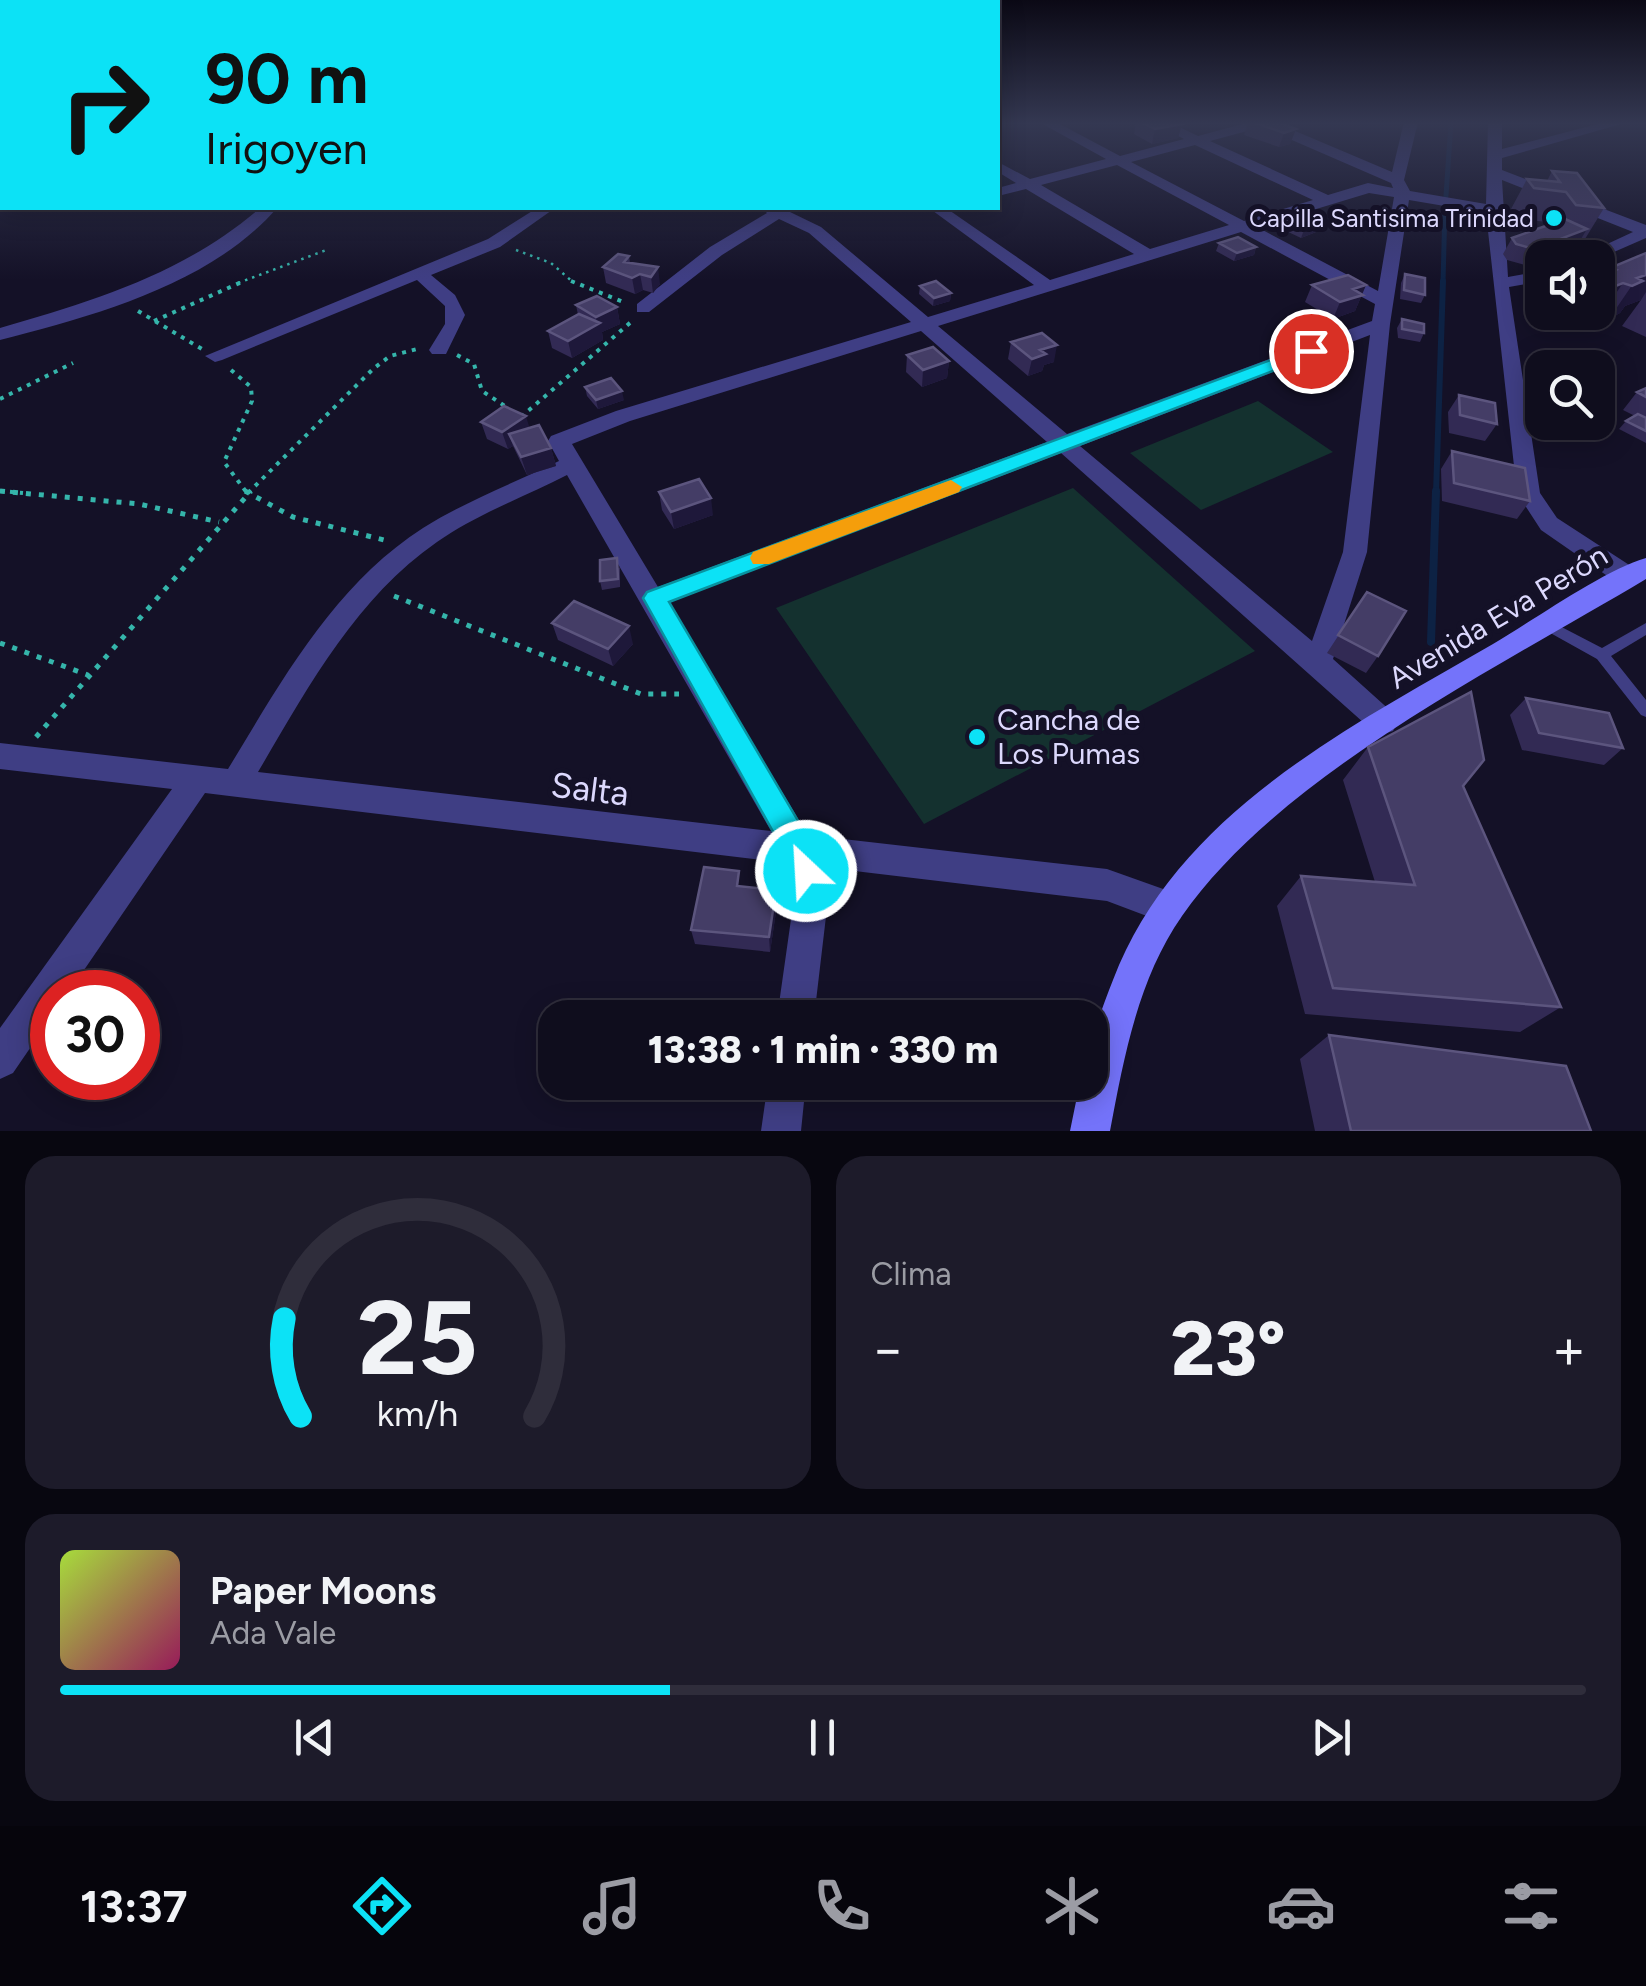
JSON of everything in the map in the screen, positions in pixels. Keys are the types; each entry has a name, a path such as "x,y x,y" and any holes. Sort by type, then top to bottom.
{"main road":[{"name":"Avenida Eva Perón","path":"1090,1131 1107,1045 1134,968 1168,907 1216,847 1290,787 1384,722 1637,572"}],"street":[{"path":"1012,175 1148,256"},
{"path":"1000,191 1063,175"},
{"path":"1143,175 1241,226 1384,314"},
{"path":"1270,175 1325,200"},
{"path":"1376,175 1400,186 1494,210"},
{"path":"1318,662 1355,552 1402,175"},
{"path":"1494,175 1500,284 1529,493 1536,508 1568,538 1637,572"},
{"path":"1520,175 1646,231"},
{"path":"234,786 322,641 367,588 412,548 624,416 1325,200 1368,188 1400,186"},
{"path":"0,334 114,297 208,254 242,233 267,210"},
{"path":"215,356 494,242 544,210"},
{"path":"643,308 716,250 776,210"},
{"path":"780,210 815,230 928,324 1384,722"},
{"path":"939,210 1048,286"},
{"path":"1615,245 1646,231"},
{"path":"418,273 451,299 457,313 455,328 438,350"},
{"path":"1500,284 1525,279"},
{"path":"655,598 1068,444 1384,314"},
{"path":"566,452 800,851 812,890 798,1000"},
{"name":"Salta","path":"9,757 195,782 1107,884 1168,907"},
{"path":"7,1038 195,782"},
{"path":"780,1131 784,1100"}],"lane":[{"path":"1550,626 1602,655 1646,711"},
{"path":"1602,655 1646,628"}],"path":[{"path":"494,242 551,262 577,286 643,308 612,341 521,417"},
{"path":"154,321 279,265 329,249"},
{"path":"114,297 215,356 251,386 252,401 224,462 230,480 271,509 412,548"},
{"path":"9,757 88,676 220,522 390,356 422,348 474,364 482,390 566,452"},
{"path":"0,398 73,363"},
{"path":"0,491 139,504 220,522"},
{"path":"367,588 420,604 641,694 710,694"},
{"path":"0,643 88,676"}],"green space":[{"path":"1258,401 1333,452 1201,510 1130,453"},
{"name":"Cancha de Los Pumas","path":"1073,488 1255,651 924,824 776,608"}],"building":[{"path":"1555,175 1578,175 1604,208 1576,205 1566,192 1534,188 1527,179 1560,182"},
{"path":"1301,216 1320,224 1304,230 1285,221"},
{"path":"1565,219 1587,229 1558,240 1525,240 1525,246 1512,238"},
{"path":"1238,237 1256,247 1237,253 1219,243"},
{"path":"1646,253 1646,275 1637,278 1643,281 1632,286 1623,283 1615,286 1615,266"},
{"path":"618,254 629,256 624,262 658,267 651,277 640,274 632,278 603,267"},
{"path":"1405,274 1425,278 1425,295 1404,290"},
{"path":"1348,275 1366,285 1353,289 1363,295 1340,302 1312,285"},
{"path":"936,281 951,293 934,298 920,286"},
{"path":"597,296 617,307 596,317 576,305"},
{"path":"579,314 600,323 568,341 548,331"},
{"path":"1402,319 1424,324 1424,333 1402,329"},
{"path":"1042,333 1057,345 1040,350 1046,354 1032,359 1011,342"},
{"path":"933,347 949,361 923,370 907,355"},
{"path":"611,378 622,391 596,400 585,387"},
{"path":"1459,395 1495,403 1497,424 1460,415"},
{"path":"504,406 526,416 502,432 481,422"},
{"path":"1638,414 1646,418 1646,431 1626,421"},
{"path":"539,425 551,448 521,457 509,434"},
{"path":"1452,451 1525,468 1530,501 1454,483"},
{"path":"699,479 711,498 671,512 659,492"},
{"path":"617,558 618,579 600,581 600,560"},
{"path":"1367,592 1406,611 1378,656 1338,635"},
{"path":"574,601 629,626 608,649 552,623"},
{"path":"1471,692 1484,760 1463,786 1561,1007 1333,988 1301,876 1415,885 1368,747"},
{"path":"1526,698 1609,713 1623,748 1539,733"},
{"path":"704,867 739,871 737,886 776,890 769,937 691,930"},
{"path":"1329,1035 1566,1066 1591,1131 1351,1131"}],"waterway":[{"path":"1446,196 1447,175"},
{"path":"1443,283 1445,207"},
{"path":"1436,493 1443,281"},
{"path":"1431,642 1436,491"}],"slow traffic":[{"path":"761,558 951,487"}],"place":[{"name":"Capilla Santisima Trinidad","path":"1554,218"},
{"name":"Cancha de Los Pumas","path":"977,737"}],"route":[{"path":"806,871 800,851 655,598 1311,351"}]}
